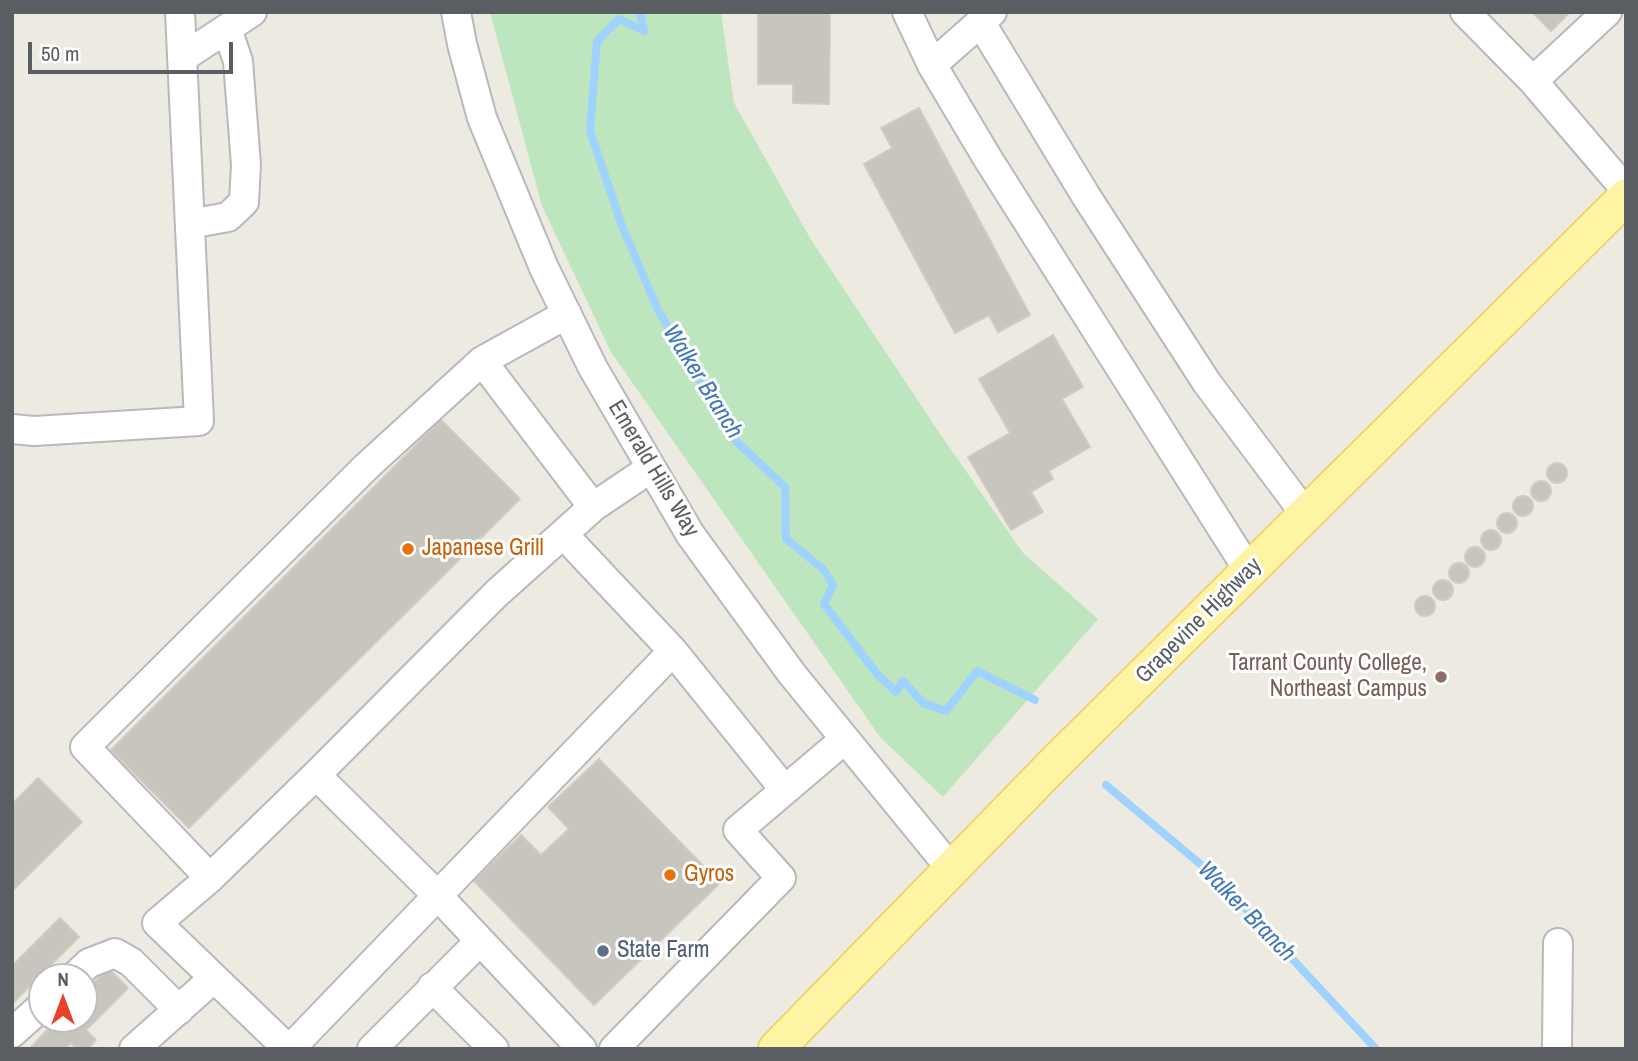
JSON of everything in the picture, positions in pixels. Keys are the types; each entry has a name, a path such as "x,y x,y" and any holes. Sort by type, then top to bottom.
{"main road":[{"name":"Grapevine Highway","path":"776,1049 1054,764 1626,197"}],"street":[{"path":"12,429 34,431 199,421 180,12"},
{"path":"182,58 252,12"},
{"name":"Emerald Hills Way","path":"456,12 482,118 544,268 593,368 690,534 792,674 952,870"},
{"path":"907,12 932,65 988,159 1249,571"},
{"path":"1465,12 1532,81 1626,190"},
{"path":"1532,81 1607,12"},
{"path":"932,65 986,18 1086,196 1207,383 1306,515"},
{"path":"190,224 228,216 244,202 246,165 239,61 227,29"},
{"path":"210,878 85,747 366,467 482,361 567,314"},
{"path":"482,361 593,507"},
{"path":"651,468 593,507 497,593 316,775 210,878 158,923 289,1049 673,651"},
{"path":"563,534 673,651 784,789"},
{"path":"614,1049 781,878 738,830 845,739"},
{"path":"316,775 438,896 581,1048"},
{"path":"372,1049 480,941"},
{"path":"1557,1049 1558,943"},
{"path":"91,963 115,953 131,962 179,1010"},
{"path":"152,1044 179,1010 214,978"},
{"path":"432,987 495,1049"},
{"path":"12,1033 28,1019"}],"green space":[{"path":"490,12 721,12 734,103 810,238 1023,553 1098,619 943,797 880,737 611,352 542,206"}],"building":[{"path":"758,12 830,12 829,104 793,103 793,84 758,84"},
{"path":"1532,12 1570,12 1551,31"},
{"path":"919,108 1030,315 998,332 989,315 955,333 864,164 892,148 881,128"},
{"path":"1053,335 1083,387 1062,399 1090,447 1049,471 1053,479 1031,492 1043,512 1011,530 968,457 1010,433 979,379"},
{"path":"441,420 520,499 189,828 111,750"},
{"path":"1557,463 1564,466 1567,473 1564,480 1557,483 1550,480 1547,473 1550,466"},
{"path":"1541,481 1548,484 1551,491 1548,498 1541,501 1534,498 1531,491 1534,484"},
{"path":"1523,496 1530,499 1533,506 1530,513 1523,516 1516,513 1513,506 1516,499"},
{"path":"1507,513 1514,516 1517,523 1514,530 1507,533 1500,530 1497,523 1500,516"},
{"path":"1491,530 1498,533 1501,540 1498,547 1491,550 1484,547 1481,540 1484,533"},
{"path":"1475,547 1482,550 1485,557 1482,564 1475,567 1468,564 1465,557 1468,550"},
{"path":"1459,563 1466,566 1469,573 1466,580 1459,583 1452,580 1449,573 1452,566"},
{"path":"1443,580 1450,583 1453,590 1450,597 1443,600 1436,597 1433,590 1436,583"},
{"path":"1425,596 1432,599 1435,606 1432,613 1425,616 1418,613 1415,606 1418,599"},
{"path":"599,759 720,883 594,1005 474,881 521,835 541,855 569,829 548,807"},
{"path":"38,778 82,822 12,891 12,804"},
{"path":"60,918 79,937 53,963 28,963 28,988 12,1004 12,966"},
{"path":"108,968 128,988 98,1018 98,978"},
{"path":"44,1033 89,1033 96,1040 88,1049 77,1049 71,1043 65,1049 29,1049"}],"waterway":[{"name":"Walker Branch","path":"640,12 644,31 619,19 597,41 590,131 622,226 658,310 737,442 785,487 786,539 823,569 833,585 824,604 877,674 896,692 903,681 923,703 946,711 977,671 1035,700"},
{"name":"Walker Branch","path":"1106,785 1218,879 1376,1049"}],"place":[{"name":"Japanese Grill","path":"408,549"},
{"name":"Tarrant County College, Northeast Campus","path":"1441,677"},
{"name":"Gyros","path":"670,875"},
{"name":"State Farm","path":"603,951"}]}
